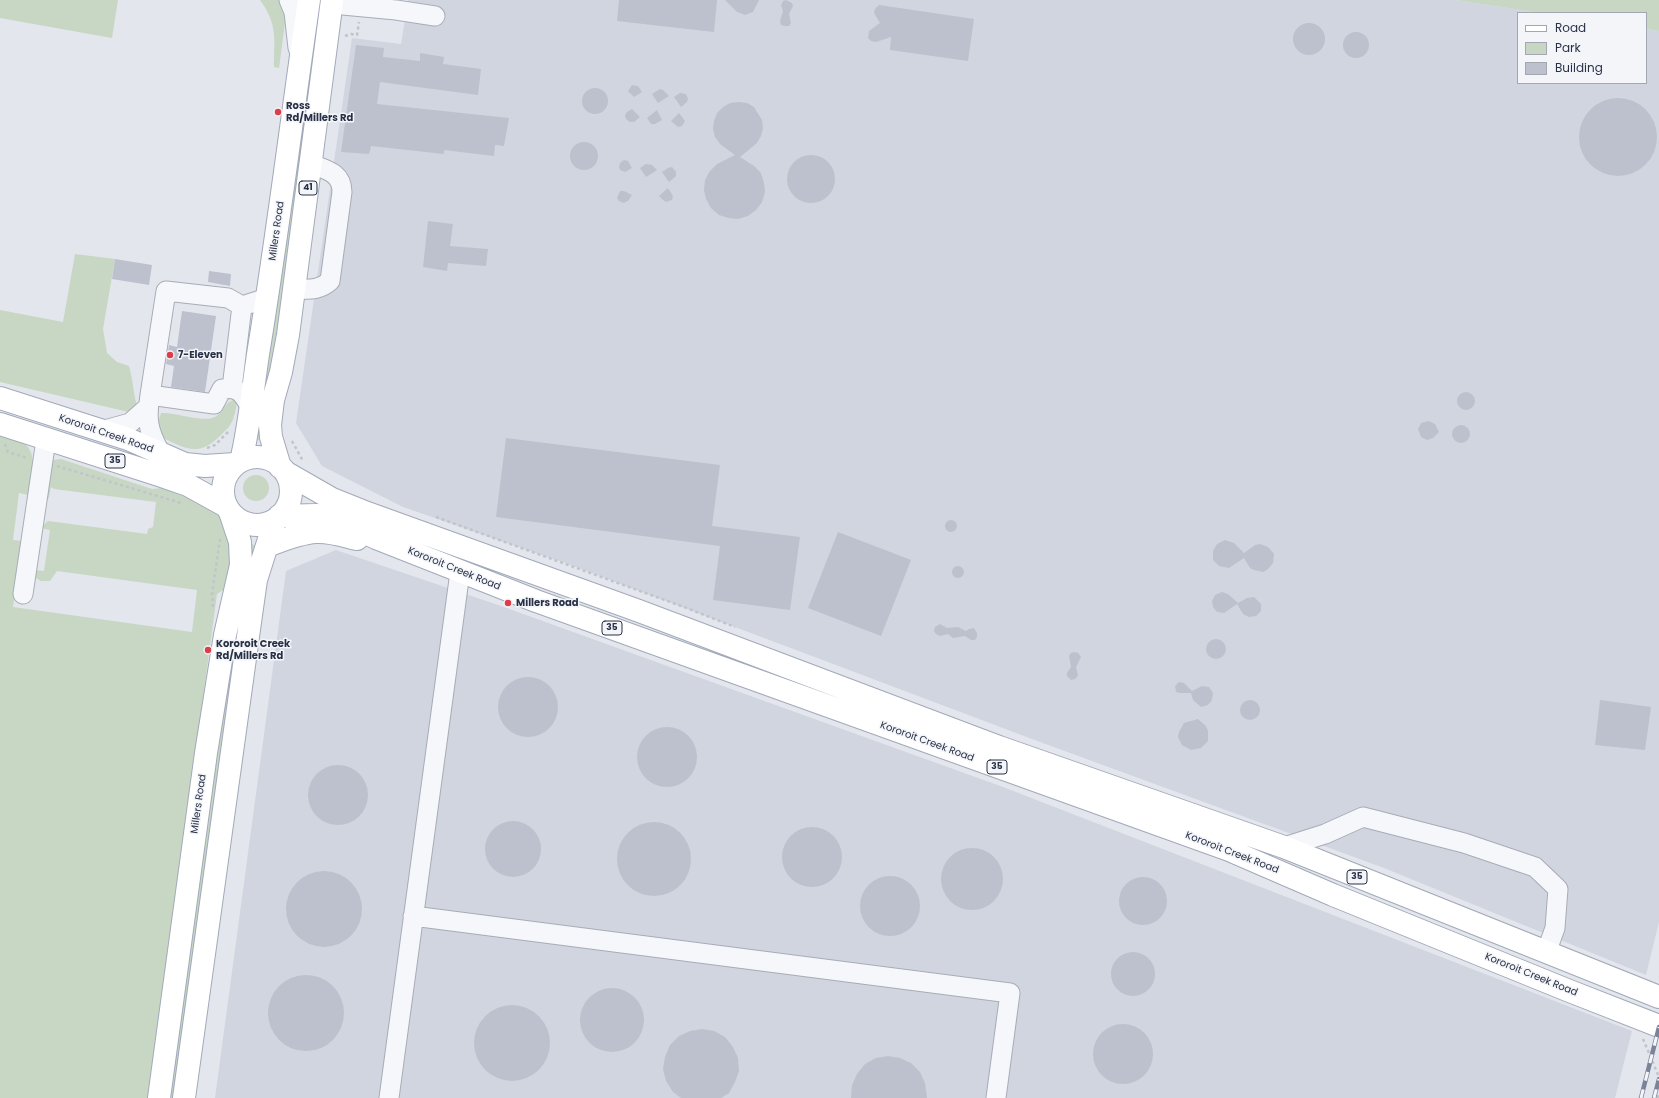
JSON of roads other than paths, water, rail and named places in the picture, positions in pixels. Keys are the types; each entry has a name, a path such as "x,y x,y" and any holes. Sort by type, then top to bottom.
{"main road":[{"name":"Millers Road","path":"238,463 247,434 251,408 308,0"},
{"name":"41","path":"283,470 271,437 270,425 273,400 281,372 295,289 332,2"},
{"name":"Kororoit Creek Road","path":"0,398 128,439 185,464 196,466 238,463"},
{"name":"35","path":"2,433 46,440 180,482 228,509 238,519 246,523 256,525 265,524 277,518"},
{"name":"35","path":"238,463 251,458 262,457 272,461 283,470"},
{"path":"228,509 223,494 224,482 228,472 238,463"},
{"path":"184,1098 256,580 277,518 287,507 290,496 290,484 283,470"},
{"name":"Kororoit Creek Road","path":"283,470 332,499 774,661 999,747 1284,848 1659,997"},
{"name":"Millers Road","path":"159,1098 212,713 225,635 241,565 240,542 228,509"},
{"name":"Kororoit Creek Road","path":"277,518 316,515 331,517 376,538 536,601 1230,850 1333,895 1654,1024"},
{"path":"267,546 296,535 318,532 331,533 400,547"},
{"path":"453,544 460,572"},
{"path":"765,683 774,661"},
{"path":"1537,978 1546,953"},
{"path":"1567,990 1577,965"}],"street":[{"path":"289,0 294,12 300,60"},
{"path":"332,2 397,5 435,16"},
{"path":"295,289 315,289 323,287 330,282 342,192 342,186 338,177 332,172 311,164"},
{"path":"160,452 150,432 147,422 166,291 228,298 242,306 267,298"},
{"path":"232,388 242,306"},
{"path":"149,401 214,404 222,389 232,388 240,391 251,408"},
{"path":"101,431 130,422 149,401"},
{"path":"23,594 38,461 46,440"},
{"path":"389,1098 460,572"},
{"path":"1284,848 1325,834 1363,817 1464,843 1535,867 1558,889 1555,928 1546,953"},
{"path":"413,916 1010,993 996,1098"}],"railway":[{"path":"1641,1098 1659,1027"},
{"path":"1654,1098 1659,1079"}],"place":[{"name":"Ross Rd/Millers Rd","path":"278,112"},
{"name":"7-Eleven","path":"170,355"},
{"name":"Millers Road","path":"508,603"},
{"name":"Kororoit Creek Rd/Millers Rd","path":"208,650"}]}
